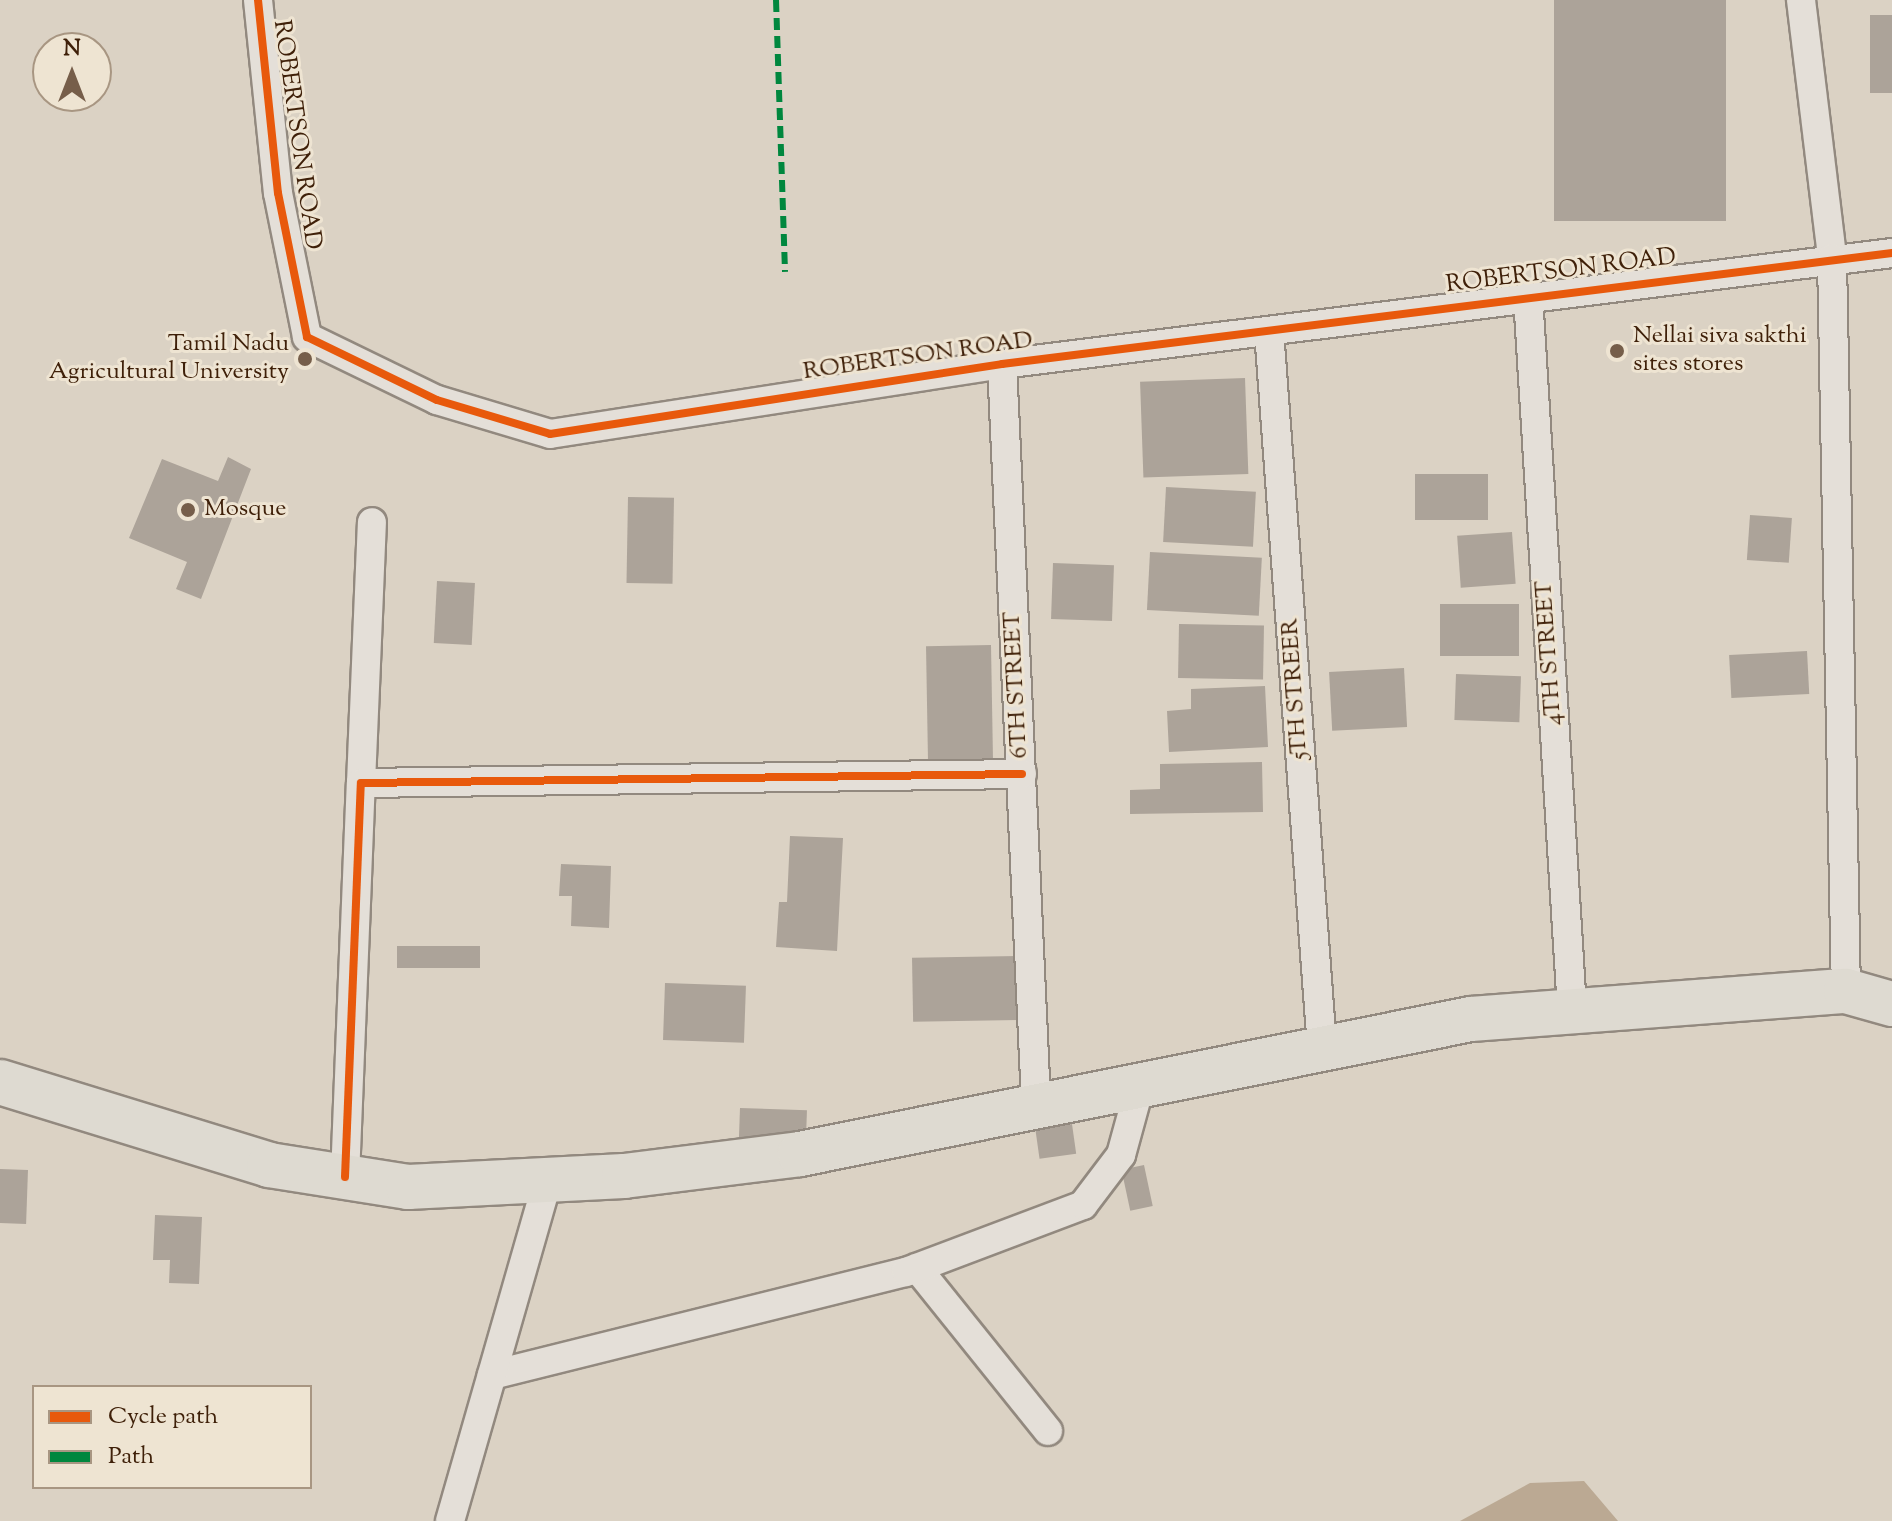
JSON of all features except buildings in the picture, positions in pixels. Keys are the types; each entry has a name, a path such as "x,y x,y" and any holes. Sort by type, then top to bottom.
{"main road":[{"path":"0,1082 269,1165 408,1187 548,1180 800,1154 1036,1102 1471,1019 1846,991 1892,1004"}],"street":[{"name":"ROBERTSON ROAD","path":"258,0 278,193 307,337 437,400 550,434 1002,364 1832,258 1892,253"},
{"path":"1801,0 1832,258 1846,991"},
{"name":"4TH STREET","path":"1528,296 1572,1010"},
{"name":"5TH STREER","path":"1269,331 1322,1047"},
{"name":"6TH STREET","path":"1002,364 1036,1102"},
{"path":"345,1177 372,522"},
{"path":"361,783 1022,774"},
{"path":"492,1375 917,1268 1083,1205 1121,1155 1141,1082"},
{"path":"450,1521 548,1180"},
{"path":"917,1268 1048,1431"}],"shaded area":[{"path":"1584,1481 1618,1521 1460,1521 1530,1483"}],"marked path":[{"path":"776,0 785,272"}],"cycle path":[{"path":"258,0 278,193 307,337 437,400 550,434 1002,364 1892,253"},
{"path":"345,1177 361,783 1022,774"}],"place":[{"name":"Nellai siva sakthi sites stores","path":"1617,351"},
{"name":"Tamil Nadu Agricultural University","path":"305,359"},
{"name":"Mosque","path":"188,510"}]}
